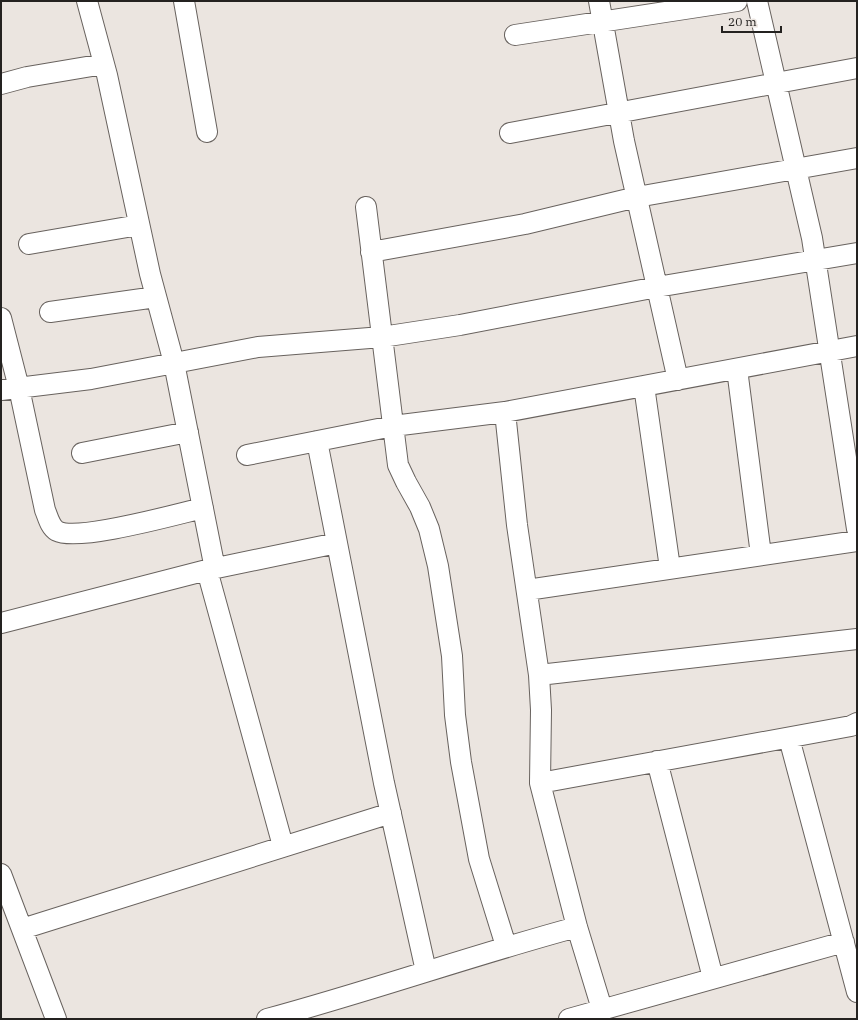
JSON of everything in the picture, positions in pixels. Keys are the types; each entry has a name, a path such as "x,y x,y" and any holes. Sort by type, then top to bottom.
{"street":[{"path":"87,1 104,64 156,297 174,363 203,508 211,569 283,846"},
{"path":"184,1 208,132"},
{"path":"599,1 624,141 678,380"},
{"path":"515,35 737,1"},
{"path":"757,1 812,238 857,529"},
{"path":"1,84 27,77 104,64"},
{"path":"510,133 857,68"},
{"path":"371,252 525,224 637,197 857,158"},
{"path":"366,208 398,465 420,507 428,529 438,566 452,656 455,715 460,762 479,859 506,946"},
{"path":"29,244 139,225"},
{"path":"10,389 91,379 258,347 382,337 460,325 657,286 857,253"},
{"path":"50,312 156,297"},
{"path":"1,318 10,389 45,510 51,524 57,531 69,534 107,530 203,508"},
{"path":"247,455 393,426 505,412 857,346"},
{"path":"736,368 760,555"},
{"path":"644,386 670,568"},
{"path":"505,412 517,525 539,676 541,716 540,782 577,927 602,1009"},
{"path":"82,453 188,432"},
{"path":"317,441 391,813 426,971"},
{"path":"527,590 857,541"},
{"path":"1,623 211,569 337,543"},
{"path":"539,676 857,639"},
{"path":"540,782 789,738 851,726 857,723"},
{"path":"789,738 857,992"},
{"path":"657,761 713,978"},
{"path":"22,929 391,813"},
{"path":"1,874 56,1019"},
{"path":"267,1019 318,1005 506,946 577,927"},
{"path":"569,1019 844,942"}]}
